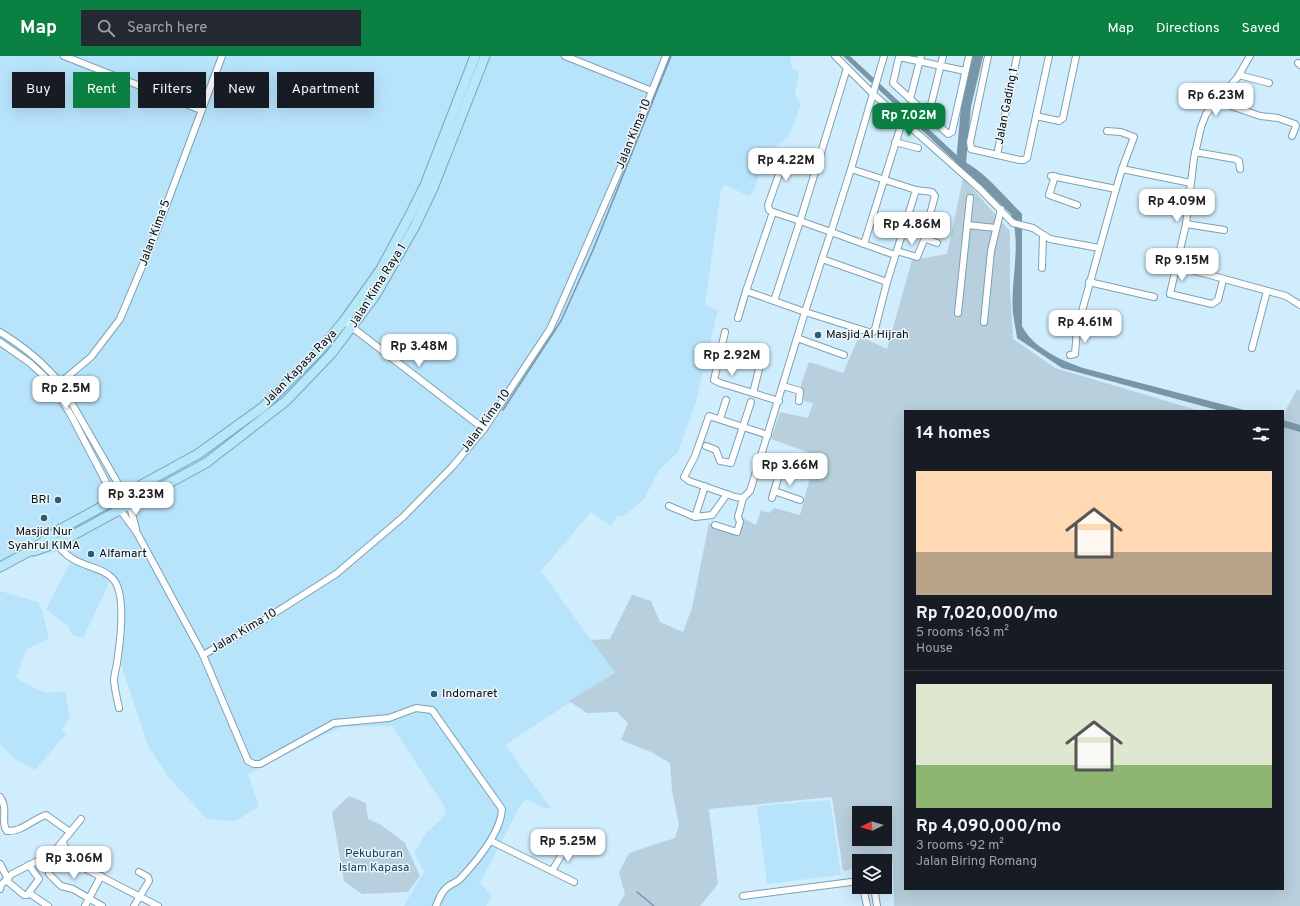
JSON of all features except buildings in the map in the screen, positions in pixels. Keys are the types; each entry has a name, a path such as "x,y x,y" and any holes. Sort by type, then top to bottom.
{"main road":[{"name":"Jalan Kapasa Raya","path":"0,567 30,551 56,532 198,454 263,407 319,351 344,321 381,269 411,213 425,184 475,56"},
{"name":"Jalan Kima Raya 1","path":"30,551 64,540 130,506 206,463 286,401 331,354 353,327 398,258 423,210 485,56"}],"street":[{"path":"64,56 201,110"},
{"name":"Jalan Kima 5","path":"54,388 100,347 120,319 144,263 222,56"},
{"name":"Jalan Kima 10","path":"565,56 652,91"},
{"name":"Jalan Kima 10","path":"203,656 256,625 336,574 403,517 452,467 484,429 553,322 630,146 666,56"},
{"path":"835,56 1001,209 1013,224 1033,228 1050,239 1099,248"},
{"path":"715,525 737,532 740,522 738,517 743,498 750,491 779,401 805,312 851,169 884,56"},
{"path":"928,117 943,56"},
{"path":"964,71 920,59 899,57 893,83 948,134 952,132 964,71 969,56"},
{"path":"988,56 970,146 974,151 1020,160 1026,160 1049,56"},
{"name":"Jalan Gading 1","path":"997,155 1017,56"},
{"path":"1036,116 1059,121 1064,118 1076,56"},
{"path":"1223,280 1218,300 1212,304 1170,294 1186,224 1195,152 1202,122 1239,75 1250,56"},
{"path":"910,99 920,59"},
{"path":"774,301 847,68"},
{"path":"1239,75 1270,83"},
{"path":"1217,102 1260,116 1278,118 1295,124 1296,126 1292,136"},
{"path":"864,244 903,119"},
{"path":"1070,355 1075,354 1077,329 1089,282 1122,168 1134,137 1121,132 1106,131"},
{"path":"895,142 918,148"},
{"path":"787,152 768,205 769,210 864,244 917,257 925,238 935,196 932,192 916,190 851,169"},
{"path":"1195,152 1235,159 1239,161 1240,169"},
{"path":"1122,168 1191,183"},
{"path":"1077,205 1049,195 1053,176 1116,188"},
{"path":"746,291 872,334 916,190"},
{"path":"958,313 970,198"},
{"path":"984,322 991,252 1001,209"},
{"path":"738,318 773,212"},
{"path":"967,224 996,228"},
{"path":"1186,224 1224,230"},
{"path":"1042,268 1043,235"},
{"path":"925,238 937,243"},
{"path":"822,259 887,282"},
{"path":"1177,266 1288,297 1300,305"},
{"path":"1089,282 1154,297"},
{"path":"1252,348 1267,291"},
{"path":"344,321 484,429"},
{"name":"Jalan Kima 10","path":"0,332 31,354 50,371 60,383 124,494 130,506 137,533"},
{"path":"725,332 714,377 716,382 779,401"},
{"path":"797,338 844,355"},
{"name":"Jalan Kima 10","path":"0,342 30,363 54,388 72,416 121,510 137,533 203,656 248,761 254,764 260,764 334,723 390,718 416,708 432,710 502,809 502,815 491,841 458,881 445,890 436,906"},
{"path":"719,358 756,364 759,369 753,393"},
{"path":"783,386 800,391 799,401"},
{"path":"720,419 726,400"},
{"path":"706,446 716,450 720,461 730,464 751,402"},
{"path":"743,498 689,481 684,475 695,456 708,417 712,416 768,435"},
{"path":"759,462 802,474 807,464"},
{"path":"772,498 780,468"},
{"path":"695,516 705,486"},
{"path":"774,491 800,500"},
{"path":"669,506 695,516 712,515 727,494"},
{"path":"61,549 64,540"},
{"path":"51,545 61,549 76,562 105,573 112,578 119,590 119,642 114,679 119,708"},
{"path":"1,800 5,809 3,825 7,831 24,827 46,815 70,832"},
{"path":"0,889 1,885 8,880 12,874 49,857 63,843 81,819"},
{"path":"491,841 574,882"},
{"path":"63,843 70,856 88,870 158,906"},
{"path":"552,872 568,844"},
{"path":"0,864 8,880 24,895 29,893 39,878 29,865"},
{"path":"134,906 149,879 139,872"},
{"path":"49,874 60,886 72,889 102,906"},
{"path":"85,906 101,876"},
{"path":"743,896 852,882"},
{"path":"29,893 48,906"},
{"path":"864,894 867,906"},
{"path":"875,894 878,906"}],"shaded area":[{"path":"0,56 790,56 792,69 799,72 795,94 801,104 789,136 766,154 754,190 749,196 724,185 721,190 705,305 718,310 696,401 678,452 659,470 644,499 623,517 618,515 611,526 591,512 541,571 615,673 505,745 551,808 544,808 526,799 520,806 480,883 492,896 486,906 404,906 424,872 414,853 426,833 444,817 446,809 392,726 342,727 324,735 248,774 259,806 236,821 207,819 170,779 148,746 121,664 124,597 119,583 110,581 83,638 72,635 69,627 46,609 73,557 67,549 23,559 0,573"},
{"path":"843,56 850,56 962,160 971,165 987,178 1022,214 1022,326 1027,334 1040,347 1057,357 1083,368 1244,410 1217,410 1062,368 1017,338 1013,313 1016,238 1011,214"},
{"path":"1284,420 1300,425 1300,432 1284,427"},
{"path":"0,591 38,602 49,638 26,650 16,678 40,691 47,693 65,691 70,721 68,720 62,730 66,734 35,770 12,757 0,744"},
{"path":"830,800 841,875 767,884 757,806"}],"green space":[{"path":"963,178 1010,231 1010,288 1013,339 1055,368 1197,410 904,410 904,890 1284,890 1284,413 1297,389 1300,391 1300,906 894,906 892,854 852,854 852,869 843,871 832,797 709,809 718,884 700,906 618,906 625,894 619,872 629,853 675,838 679,825 672,791 670,763 651,752 621,740 628,723 617,712 587,713 569,701 615,673 591,640 610,639 632,595 651,601 660,622 683,632 692,608 709,523 736,533 739,516 756,525 761,510 769,513 774,508 800,515 816,455 771,439 780,412 808,418 813,403 804,401 801,384 809,362 843,373 859,336 887,349 912,260 947,254"},
{"name":"Pekuburan Islam Kapasa","path":"349,796 366,803 368,819 381,825 405,843 420,876 408,892 362,894 344,881 332,812"}],"waterway":[{"path":"503,410 561,321 593,250 671,56"},
{"path":"961,163 966,106 978,56"},
{"path":"637,892 654,906"}],"place":[{"name":"Masjid Al Hijrah","path":"818,335"},
{"name":"BRI","path":"58,500"},
{"name":"Masjid Nur Syahrul KIMA","path":"44,518"},
{"name":"Alfamart","path":"91,554"},
{"name":"Indomaret","path":"434,694"}]}
